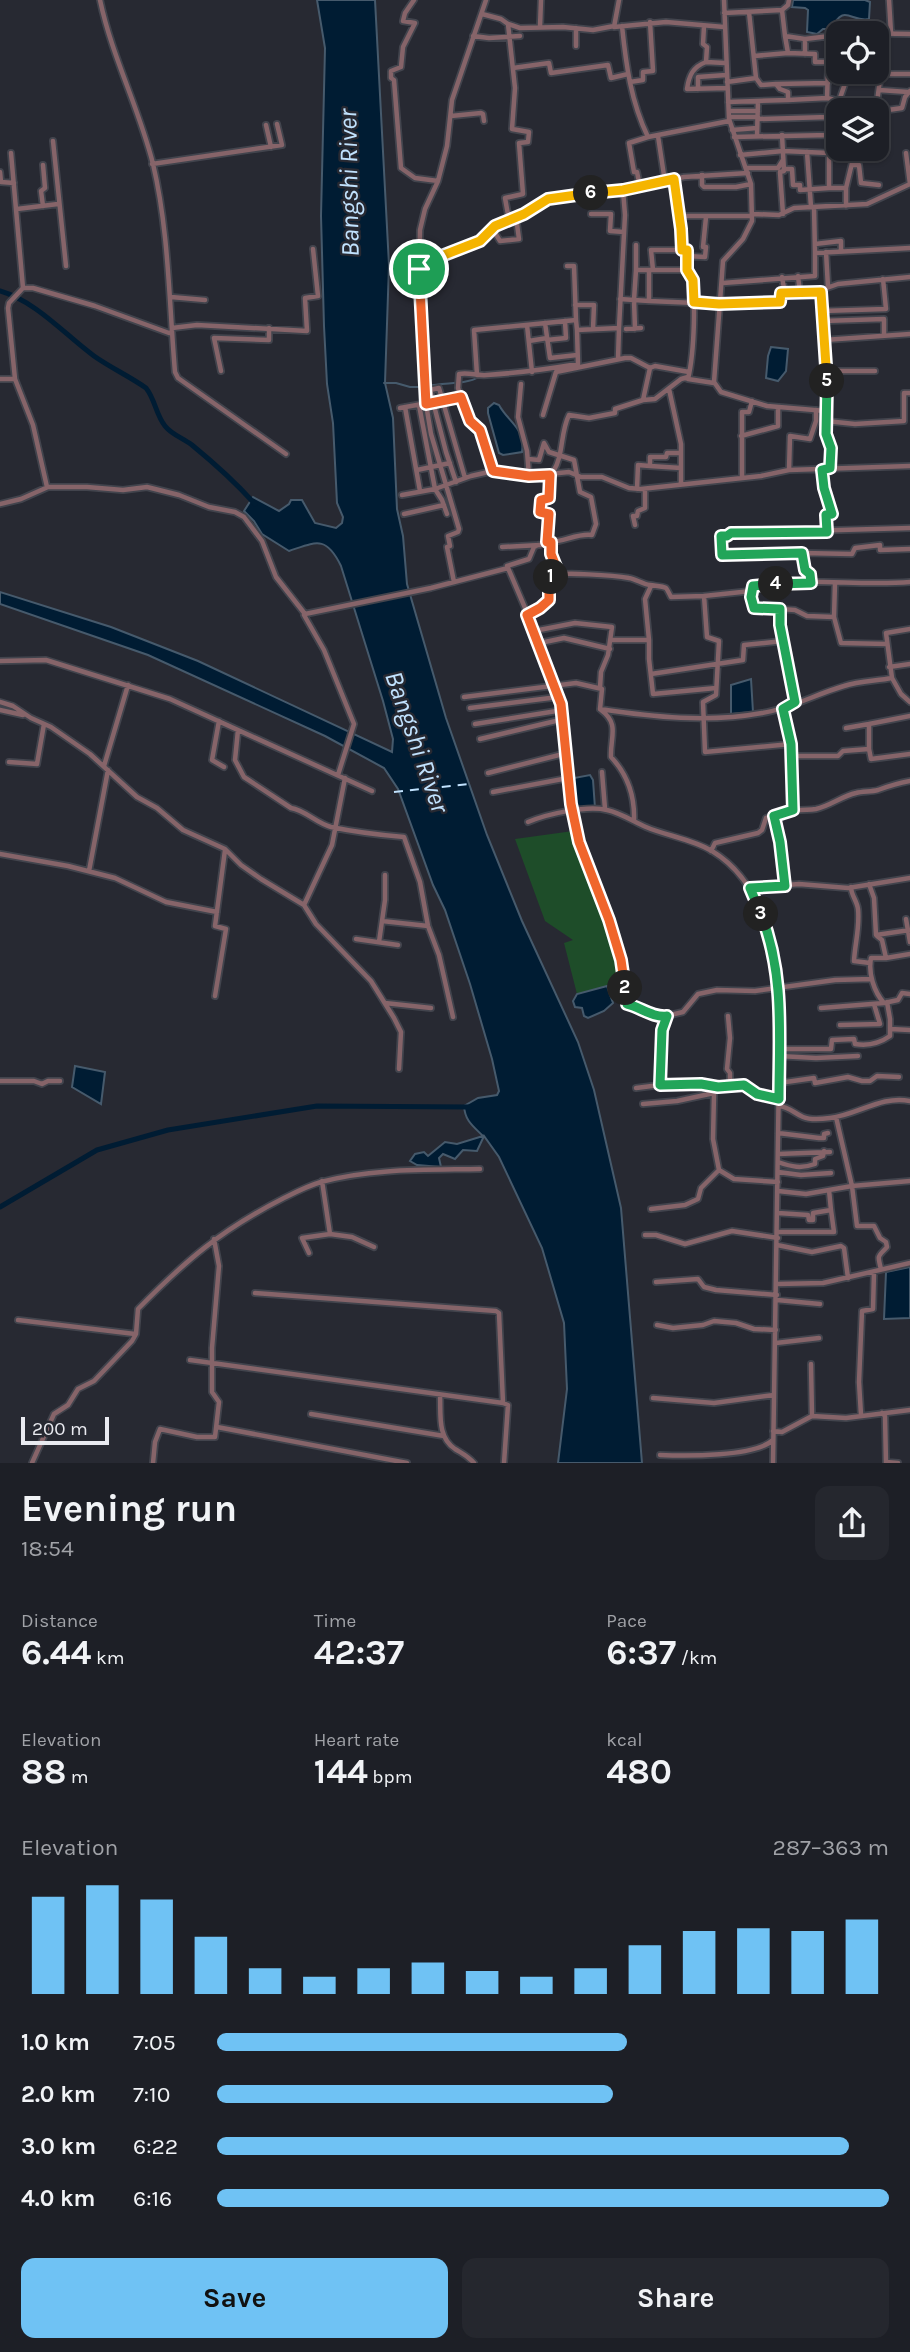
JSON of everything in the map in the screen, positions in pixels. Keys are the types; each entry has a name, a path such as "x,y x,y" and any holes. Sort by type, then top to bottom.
{"street":[{"path":"100,0 113,48 152,164 171,296 175,372 178,378 286,454"},
{"path":"414,0 403,21 415,23 403,47 401,68 391,71 391,78 394,80 400,166 410,176 438,181"},
{"path":"454,582 448,536 459,529 426,404 419,269 422,218 438,181 450,135 452,100 486,0"},
{"path":"540,27 541,0"},
{"path":"614,26 619,0"},
{"path":"724,0 729,116 740,155 748,170 752,215 750,227 743,239 723,261 715,383 721,392 752,401 778,407 826,411"},
{"path":"724,13 782,10 789,0"},
{"path":"889,0 891,33 910,34"},
{"path":"782,10 788,53"},
{"path":"749,12 756,78 761,85 826,83"},
{"path":"482,14 520,28 593,30 650,22 684,22 724,27"},
{"path":"630,82 643,80 643,72 653,71 650,22"},
{"path":"508,24 513,68 512,130 529,132 528,142 519,143 523,194 505,198 509,220"},
{"path":"622,26 628,74 640,120 648,137"},
{"path":"704,26 706,62"},
{"path":"576,28 576,46"},
{"path":"473,36 520,36"},
{"path":"785,36 808,39 826,37"},
{"path":"805,54 808,39"},
{"path":"754,56 815,54 815,62 826,61"},
{"path":"726,63 706,62 696,66 687,89 727,85 756,78"},
{"path":"513,68 549,63 551,73 608,65 611,78 628,74"},
{"path":"889,74 910,75"},
{"path":"698,89 698,77 726,75"},
{"path":"776,84 788,92 788,100"},
{"path":"878,98 879,84"},
{"path":"879,90 909,92 902,108 889,110"},
{"path":"728,102 826,99"},
{"path":"757,135 758,101"},
{"path":"451,116 481,113 484,121"},
{"path":"640,187 637,172 634,172 629,143 684,131 729,116 826,117"},
{"path":"152,164 282,145 277,124"},
{"path":"266,125 271,147"},
{"path":"732,131 757,128"},
{"path":"782,135 784,169"},
{"path":"734,137 826,135"},
{"path":"658,136 665,182"},
{"path":"53,141 65,266"},
{"path":"740,155 783,151 826,153"},
{"path":"723,283 815,276 807,152"},
{"path":"11,153 22,290"},
{"path":"679,216 783,214 794,208 876,202 910,184 906,153"},
{"path":"419,269 426,262 480,241 492,228 524,214 548,199 623,190 702,175 778,168 783,160"},
{"path":"829,161 829,188"},
{"path":"846,206 846,188 853,161"},
{"path":"43,165 43,206"},
{"path":"852,165 859,165 861,183 879,185"},
{"path":"783,214 780,172 784,169 792,169 793,185 800,185 800,190 846,188"},
{"path":"0,172 1,182 14,183"},
{"path":"702,175 704,187 751,184"},
{"path":"674,179 682,250"},
{"path":"618,359 625,201 623,190"},
{"path":"17,209 58,204"},
{"path":"592,214 611,214 610,231 624,232"},
{"path":"492,228 500,241 519,239 516,217"},
{"path":"688,256 705,257 706,247 703,247 703,242 706,217"},
{"path":"815,244 841,241 841,251"},
{"path":"626,329 638,328 634,300 636,245"},
{"path":"815,253 910,247"},
{"path":"47,487 33,425 15,379 8,308 9,303 22,290 33,288 169,333 197,324 307,331 305,298 318,296 313,249"},
{"path":"649,301 651,250 687,250 687,270 693,280 694,302 688,379 715,383"},
{"path":"826,252 828,286"},
{"path":"493,471 480,430 470,421 461,397 458,388 459,374 532,372 578,364 574,266 567,266"},
{"path":"636,270 687,270"},
{"path":"797,276 800,293"},
{"path":"830,468 831,448 826,434 827,371 821,292 828,286 910,276"},
{"path":"782,278 785,294"},
{"path":"822,311 886,309 883,279"},
{"path":"620,299 719,304 780,302 780,295 821,292"},
{"path":"171,296 205,300"},
{"path":"575,305 594,305 593,329"},
{"path":"823,321 884,319 884,336"},
{"path":"477,374 474,330 576,320"},
{"path":"528,341 566,338 565,321"},
{"path":"545,323 550,358 578,355"},
{"path":"527,325 532,372"},
{"path":"213,326 221,371"},
{"path":"214,338 269,340 269,328"},
{"path":"577,330 618,328"},
{"path":"824,340 910,334"},
{"path":"543,415 556,372 631,358 650,368 655,366 689,374"},
{"path":"643,400 650,368"},
{"path":"827,371 875,370"},
{"path":"559,574 549,542 549,514 540,512 541,500 549,498 551,474 559,456 569,415 589,418 615,413 615,409 655,398 689,374"},
{"path":"0,379 15,379"},
{"path":"521,384 518,417 528,459 529,476"},
{"path":"456,482 430,390 439,388 465,478"},
{"path":"669,389 681,453 681,484"},
{"path":"826,421 856,424 904,421 904,393 910,393"},
{"path":"420,491 403,407 461,397"},
{"path":"741,478 742,412 749,412 752,401"},
{"path":"419,405 419,418 435,489 447,514"},
{"path":"741,436 778,426 778,407"},
{"path":"789,470 790,436 810,439 816,411"},
{"path":"407,419 419,418"},
{"path":"410,437 423,435"},
{"path":"502,547 538,545 572,539 583,534 592,535 595,528 591,497 580,492 574,460 549,452 544,443 539,460 528,459"},
{"path":"650,466 650,457 667,457 667,453 681,453"},
{"path":"414,459 427,457"},
{"path":"417,470 450,463"},
{"path":"637,489 638,465 681,468"},
{"path":"401,495 435,489 493,471 529,476 569,472 581,477 606,478 624,486 645,489 789,470 910,466"},
{"path":"822,470 832,514 826,515 827,532"},
{"path":"0,504 20,499 47,487 123,490 155,488 209,508 235,512 244,517 262,541 276,577 306,614 354,723 338,775"},
{"path":"635,525 633,516 637,516 638,511 645,508 645,489"},
{"path":"404,514 444,505"},
{"path":"910,528 731,533 721,536 722,555 852,554 855,548 867,545 880,545 880,550 910,549"},
{"path":"306,614 431,588 508,567 529,559 534,547 538,545"},
{"path":"802,553 811,583"},
{"path":"508,567 540,643 562,710 568,778 579,842 621,960 627,1004 658,1017 682,1012 698,994 717,990 755,991 835,980 872,979"},
{"path":"527,615 549,600 549,580 559,574 572,576 593,573 605,577 623,577 650,586 664,587 668,589 671,597 751,591"},
{"path":"835,617 807,616 795,610 754,608 751,591 753,586 758,585 910,582"},
{"path":"835,583 835,617 841,643 887,644"},
{"path":"650,586 645,599 653,694 716,688"},
{"path":"704,596 707,637 719,640 715,696 703,702 705,752 791,744"},
{"path":"780,609 783,641 795,702"},
{"path":"534,632 551,626 575,623 612,627 610,649 601,672 600,688 603,692 600,709"},
{"path":"910,629 887,632 892,678 901,694 910,702"},
{"path":"540,643 564,638 610,649"},
{"path":"610,640 649,640"},
{"path":"651,674 744,660 744,645 783,641"},
{"path":"0,661 46,660 170,699 372,791"},
{"path":"889,667 910,664"},
{"path":"600,709 661,718 760,714 783,709 795,702 848,684 892,678"},
{"path":"464,697 576,683 600,688"},
{"path":"89,871 106,768 128,685"},
{"path":"470,708 558,697"},
{"path":"0,702 13,706 28,717"},
{"path":"600,709 611,718 611,757 625,773 634,796 634,821"},
{"path":"783,709 791,744 793,810"},
{"path":"0,710 44,724 90,754 137,797 157,808 183,830 225,849 241,865 304,905 316,924 371,981 385,1003 401,1032 399,1069"},
{"path":"475,724 562,710"},
{"path":"846,728 910,716"},
{"path":"480,739 564,719"},
{"path":"219,721 212,760 224,767"},
{"path":"9,762 37,764 44,724"},
{"path":"869,724 871,759 910,754"},
{"path":"238,730 235,760 244,777 290,808 298,809 314,820 336,827 404,837 420,882 428,926 439,955 453,1017"},
{"path":"792,756 838,756 843,751 869,749"},
{"path":"488,772 567,753"},
{"path":"602,772 605,809"},
{"path":"304,905 332,845 345,778"},
{"path":"493,792 568,778"},
{"path":"712,851 718,842 758,833 762,830 764,820 774,816 793,810 816,809 853,793 878,790 910,780"},
{"path":"528,822 573,810 605,809 712,851 728,863 750,888 769,935 779,986 778,1245 773,1463"},
{"path":"774,816 785,886"},
{"path":"215,996 226,929 215,926 225,849"},
{"path":"0,854 89,871 115,878 166,902 217,912"},
{"path":"379,942 385,875"},
{"path":"750,888 821,884 851,887 910,878"},
{"path":"869,884 874,898 876,935 882,940 886,958"},
{"path":"851,887 858,905 859,925 853,961 870,963"},
{"path":"906,919 910,942"},
{"path":"382,921 428,926"},
{"path":"876,935 909,930"},
{"path":"356,939 398,945"},
{"path":"779,1049 831,1049 832,1040 853,1039 855,1044 860,1045 875,1043 890,1036 886,1003 880,999 872,979 870,963 872,958 910,954"},
{"path":"821,1008 886,1003 898,1000 902,993 910,994"},
{"path":"385,1003 431,1008"},
{"path":"840,1026 880,1024 874,1004"},
{"path":"660,1085 662,1030 667,1016"},
{"path":"728,1016 730,1038 727,1069 730,1073 730,1084"},
{"path":"890,1029 910,1030"},
{"path":"779,1056 858,1056"},
{"path":"779,1083 814,1079 815,1083 848,1077 862,1081 870,1081 877,1076 899,1077"},
{"path":"0,1081 34,1081 42,1084 60,1081"},
{"path":"636,1088 660,1085 744,1085 757,1094 792,1109 802,1117 836,1117 892,1100 910,1101"},
{"path":"718,1087 713,1094 713,1139 719,1170 734,1179 778,1182"},
{"path":"643,1104 713,1094"},
{"path":"836,1117 852,1186 857,1226 874,1226 880,1238 886,1242 887,1247 880,1251 878,1256 881,1269"},
{"path":"778,1133 824,1138 824,1134 828,1133"},
{"path":"778,1154 827,1151 824,1156 815,1158 815,1164 808,1167 795,1168 778,1162"},
{"path":"32,1463 54,1413 68,1405 78,1390 94,1381 136,1334 138,1309 191,1256 214,1238 261,1209 322,1181 358,1175 480,1169"},
{"path":"651,1209 685,1205 698,1199 701,1188 719,1170"},
{"path":"778,1172 801,1175 831,1173"},
{"path":"322,1181 330,1234"},
{"path":"778,1191 801,1194 910,1181"},
{"path":"645,1235 656,1235 685,1244 732,1231 778,1235 798,1230 815,1234 834,1232 829,1191"},
{"path":"778,1213 808,1215 809,1220 813,1220 813,1213 831,1210"},
{"path":"309,1253 302,1238 330,1234 352,1237 374,1247"},
{"path":"153,1463 159,1429 214,1438 217,1427 219,1402 212,1392 211,1363 219,1266 214,1238"},
{"path":"778,1245 812,1252 822,1251 822,1248 844,1248 848,1278"},
{"path":"777,1284 823,1283 910,1263"},
{"path":"861,1415 859,1382 862,1311 873,1309 874,1272"},
{"path":"656,1282 698,1279 704,1287 716,1290 820,1304"},
{"path":"255,1293 496,1311 499,1313 503,1403"},
{"path":"18,1320 136,1334"},
{"path":"657,1325 673,1328 704,1325 714,1321 736,1323 754,1329 776,1330"},
{"path":"776,1343 819,1338"},
{"path":"190,1360 503,1403 508,1405 504,1463"},
{"path":"811,1364 812,1416"},
{"path":"440,1395 444,1436 453,1448 468,1456 474,1463"},
{"path":"653,1398 714,1403 774,1395"},
{"path":"774,1431 782,1432 812,1416 846,1418 910,1410"},
{"path":"882,1413 885,1416 886,1462 898,1463"},
{"path":"311,1414 444,1436"},
{"path":"217,1427 407,1463"},
{"path":"660,1455 691,1457 739,1452 773,1440"}],"green space":[{"path":"573,831 608,931 611,931 623,972 617,969 620,992 577,994 564,943 573,940 545,921 515,839"}],"water":[{"name":"Bangshi River","path":"317,0 375,0 389,265 385,383 393,418 397,509 403,536 407,584 446,718 487,835 522,921 578,1042 594,1090 621,1208 642,1463 558,1463 567,1389 564,1323 542,1248 499,1157 484,1136 477,1151 463,1150 455,1159 443,1154 439,1158 441,1167 417,1165 410,1161 415,1154 424,1152 428,1156 445,1142 457,1144 483,1136 468,1119 464,1106 478,1098 497,1095 499,1091 470,984 445,910 433,885 398,789 384,768 325,736 148,655 0,604 0,592 111,627 198,661 392,752 393,739 383,701 336,556 320,543 289,551 262,534 244,511 253,497 279,511 291,500 302,500 315,523 336,528 342,523 343,517 337,503 324,326 321,216 325,48"},
{"path":"793,0 870,2 869,19 844,15 836,21 826,21 826,29 817,34 807,32 808,10 792,7"},
{"path":"771,347 788,349 786,371 778,381 766,378"},
{"path":"494,403 499,405 519,431 523,444 522,452 503,455 499,453 488,413 488,408"},
{"path":"751,679 753,712 731,714 731,685"},
{"path":"590,775 593,780 595,808 577,809 574,800 574,778"},
{"path":"607,986 613,1003 604,1011 588,1018 584,1016 582,1008 575,1007 573,1001 577,994"},
{"path":"75,1066 105,1072 101,1104 72,1087"},
{"path":"910,1267 910,1318 884,1319 886,1272"}],"waterway":[{"path":"0,291 26,303 94,356 146,388 168,429 192,445 255,504"},
{"path":"523,374 556,370"},
{"path":"428,386 479,377"},
{"path":"384,383 422,387"},
{"path":"0,1207 97,1150 168,1130 317,1106 470,1107"}],"ferry route":[{"path":"394,792 469,784"}],"route":[{"path":"674,179 682,250 687,250 687,270 693,280 694,302 780,302 781,293 821,292 827,373 826,434 831,448 830,468 822,470 832,514 826,515 827,532 731,533 721,536 722,555 802,553 805,570 811,576 811,583 753,586 751,597 754,608 780,609 780,625 795,702 783,709 791,744 793,810 774,816 785,886 750,888 769,935 777,970 780,1007 779,1099 757,1094 744,1085 660,1085 662,1030 667,1016 658,1017 627,1004 621,960 609,920 579,842 571,804 561,704 527,615 549,600 549,580 559,574 551,554 551,542 547,542 549,514 540,512 541,500 549,498 550,475 529,476 493,471 480,430 470,421 461,397 426,404 419,269 426,262 480,241 495,226 529,212 535,205 548,199 623,190 674,179"}]}
